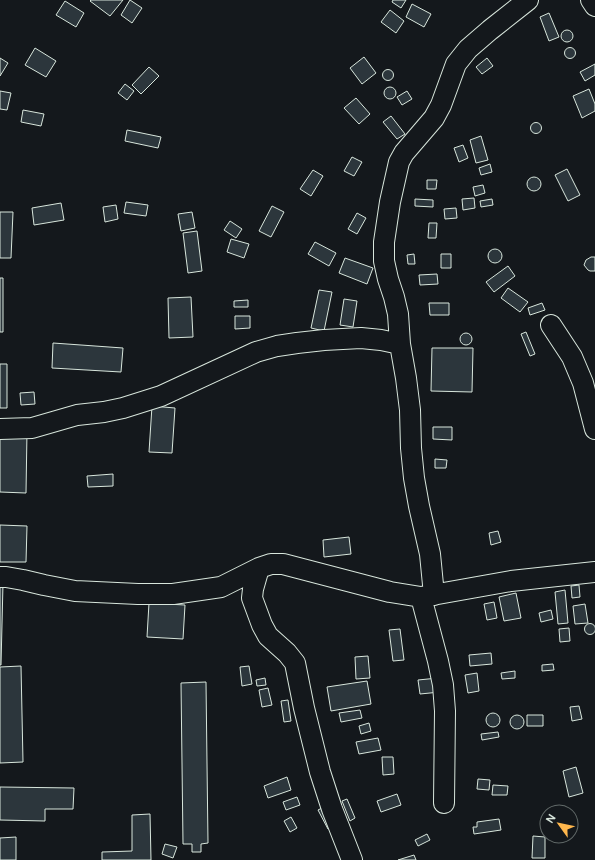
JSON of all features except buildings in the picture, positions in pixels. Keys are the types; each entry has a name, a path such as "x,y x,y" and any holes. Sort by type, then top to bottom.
{"street":[{"path":"444,803 445,711 443,685 428,596 430,554 414,478 411,448 410,410 406,378 394,297 384,261 384,242 390,202 399,162 434,118 441,105 456,64 468,49 528,0"},
{"path":"591,0 595,6"},
{"path":"551,325 572,357 583,382 595,429"},
{"path":"0,429 32,428 77,415 123,408 161,396 256,352 277,346 304,342 361,338 400,344"},
{"path":"0,577 23,580 75,591 173,594 221,587 259,568 271,564 283,564 390,592 428,596 512,581 595,572"},
{"path":"259,568 252,598 262,625 268,636 287,653 295,663 304,708 320,772 352,860"},
{"path":"221,587 244,592 252,598"}]}
